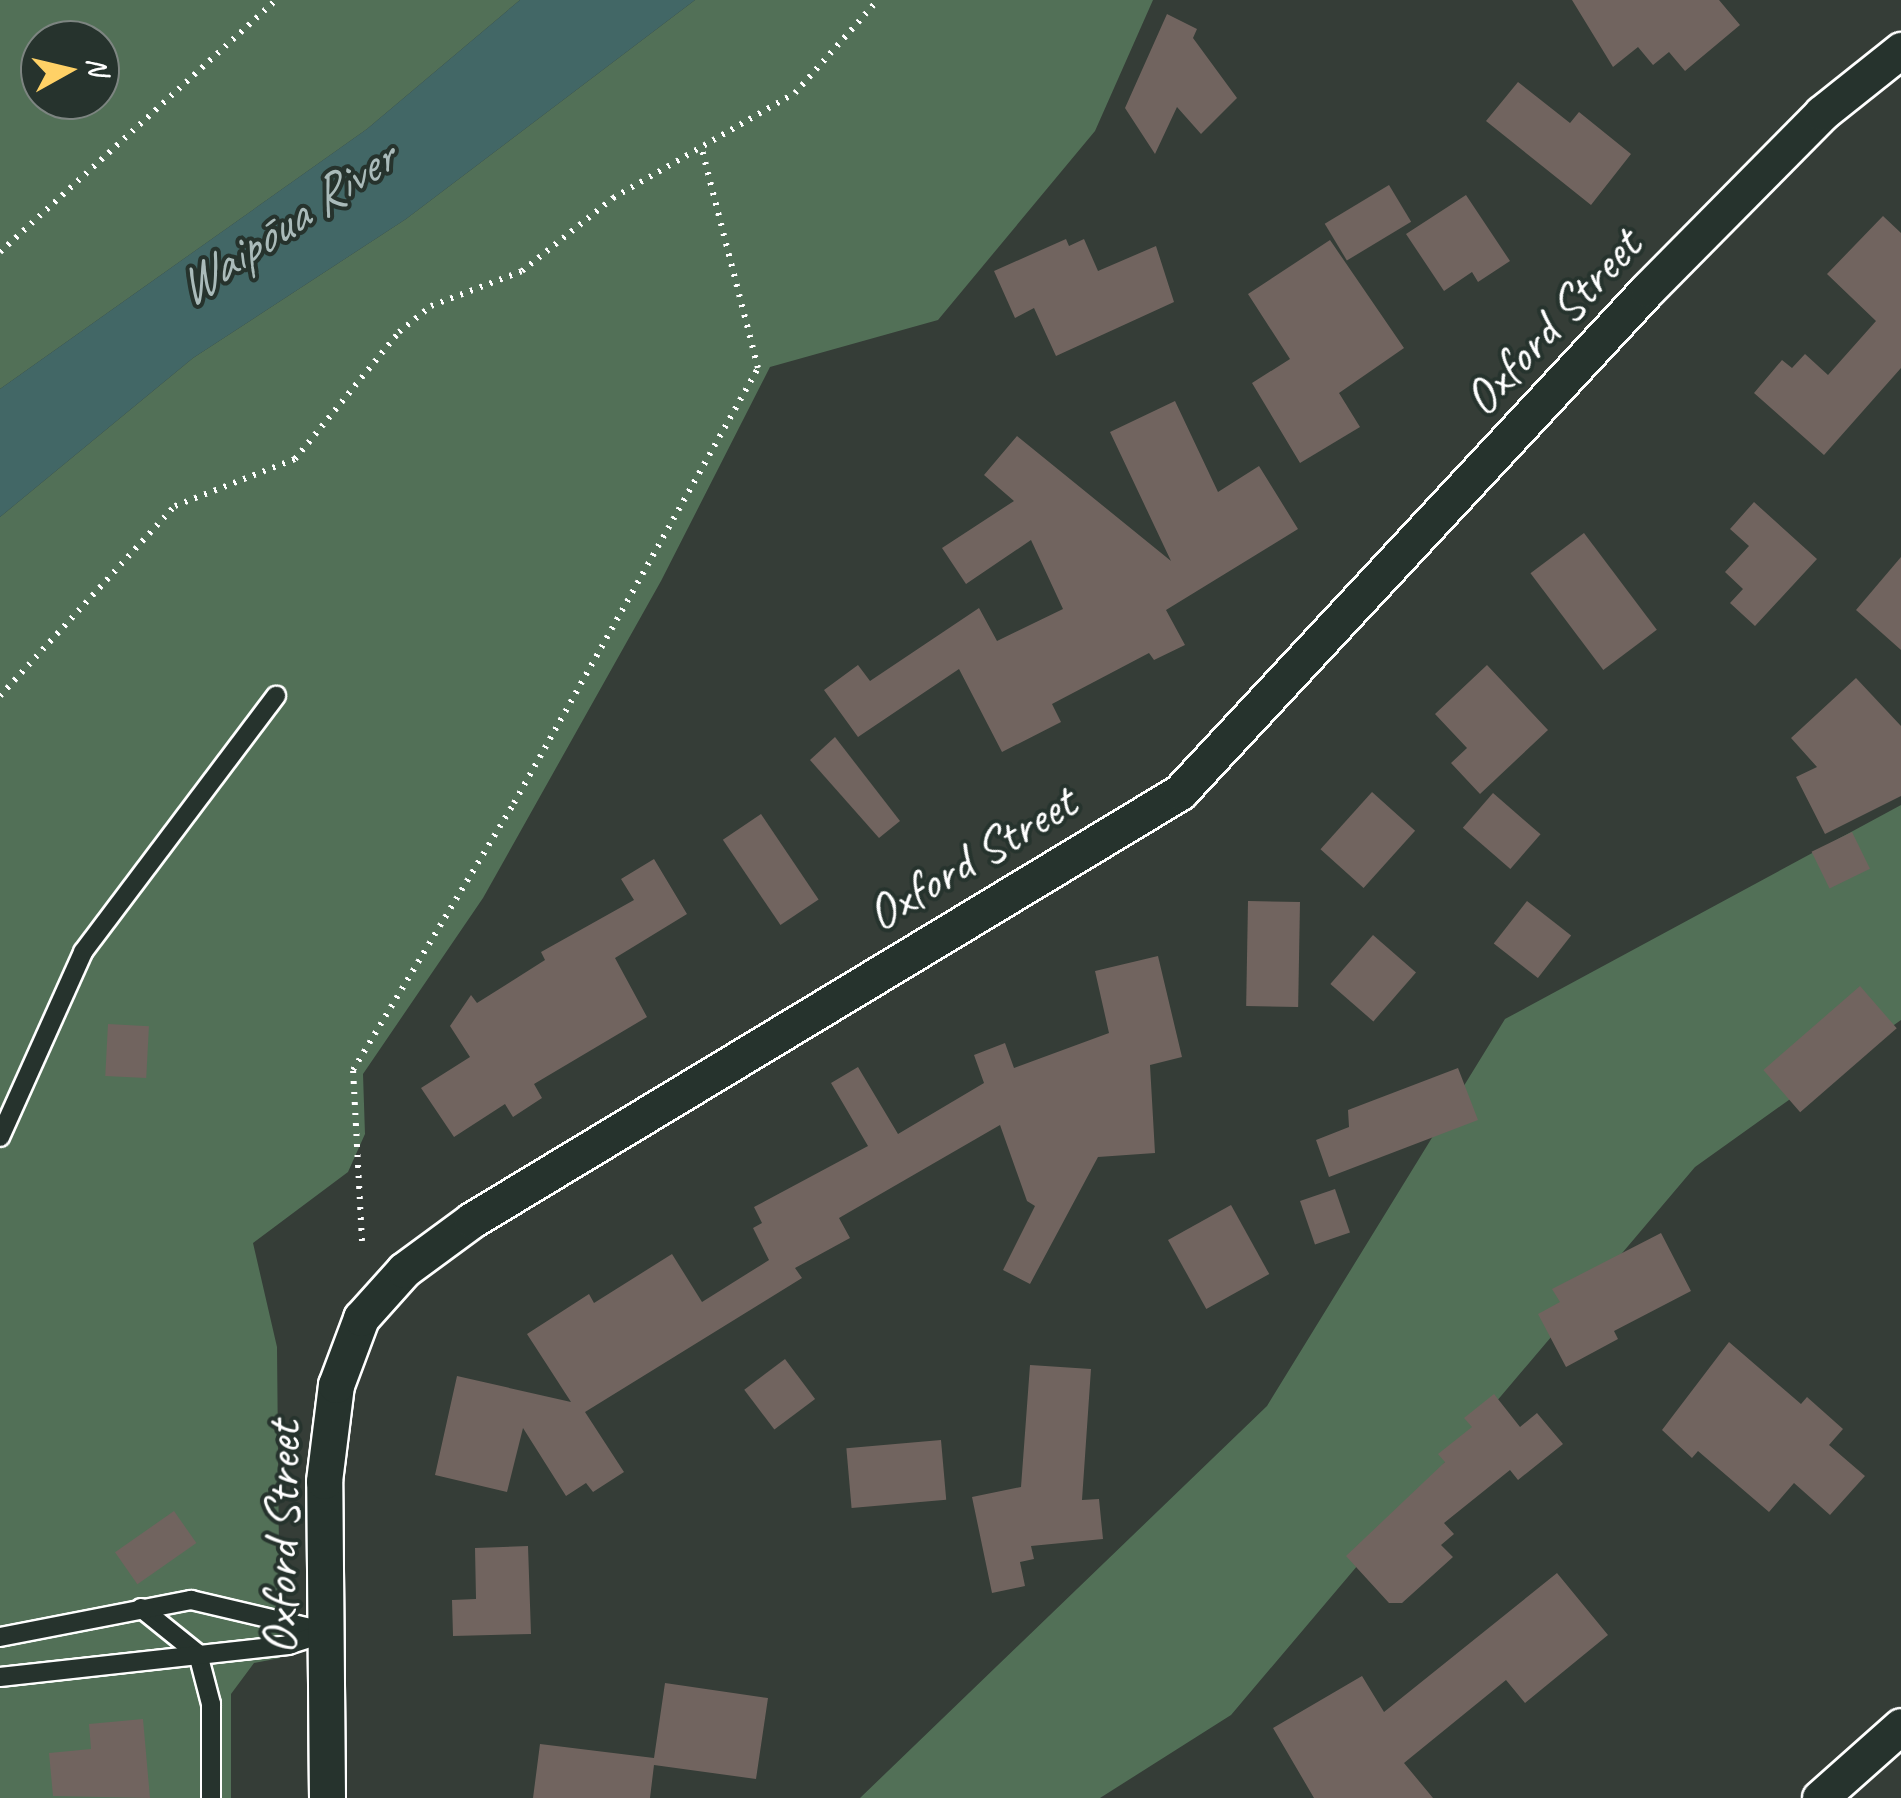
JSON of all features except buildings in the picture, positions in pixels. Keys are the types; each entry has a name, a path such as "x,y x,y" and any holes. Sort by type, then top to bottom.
{"street":[{"name":"Oxford Street","path":"327,1798 324,1480 336,1385 361,1318 404,1270 472,1220 1180,792 1662,276 1822,113 1901,50"},
{"path":"1820,1798 1901,1726"}],"lane":[{"path":"0,1137 83,952 276,696"},
{"path":"0,1637 191,1600 327,1632"},
{"path":"141,1608 198,1654 211,1704 211,1798"},
{"path":"0,1677 288,1645 327,1632"}],"path":[{"path":"0,252 276,0"},
{"path":"0,696 175,506 295,459 399,332 430,306 522,271 613,198 795,93 878,0"},
{"path":"362,1242 353,1070 514,803 758,368 702,150"}],"green space":[{"path":"0,0 520,0 367,129 0,389"},
{"path":"695,0 1153,0 1095,131 938,320 770,367 661,581 483,898 363,1074 365,1134 348,1172 253,1243 277,1347 280,1658 254,1663 231,1694 231,1798 0,1798 0,517 193,358 406,219"},
{"path":"1901,805 1901,1020 1695,1167 1231,1715 1100,1798 860,1798 1267,1406 1505,1019"}],"water":[{"name":"Waipōua River","path":"520,0 695,0 406,219 193,358 0,517 0,389 367,129"}]}
